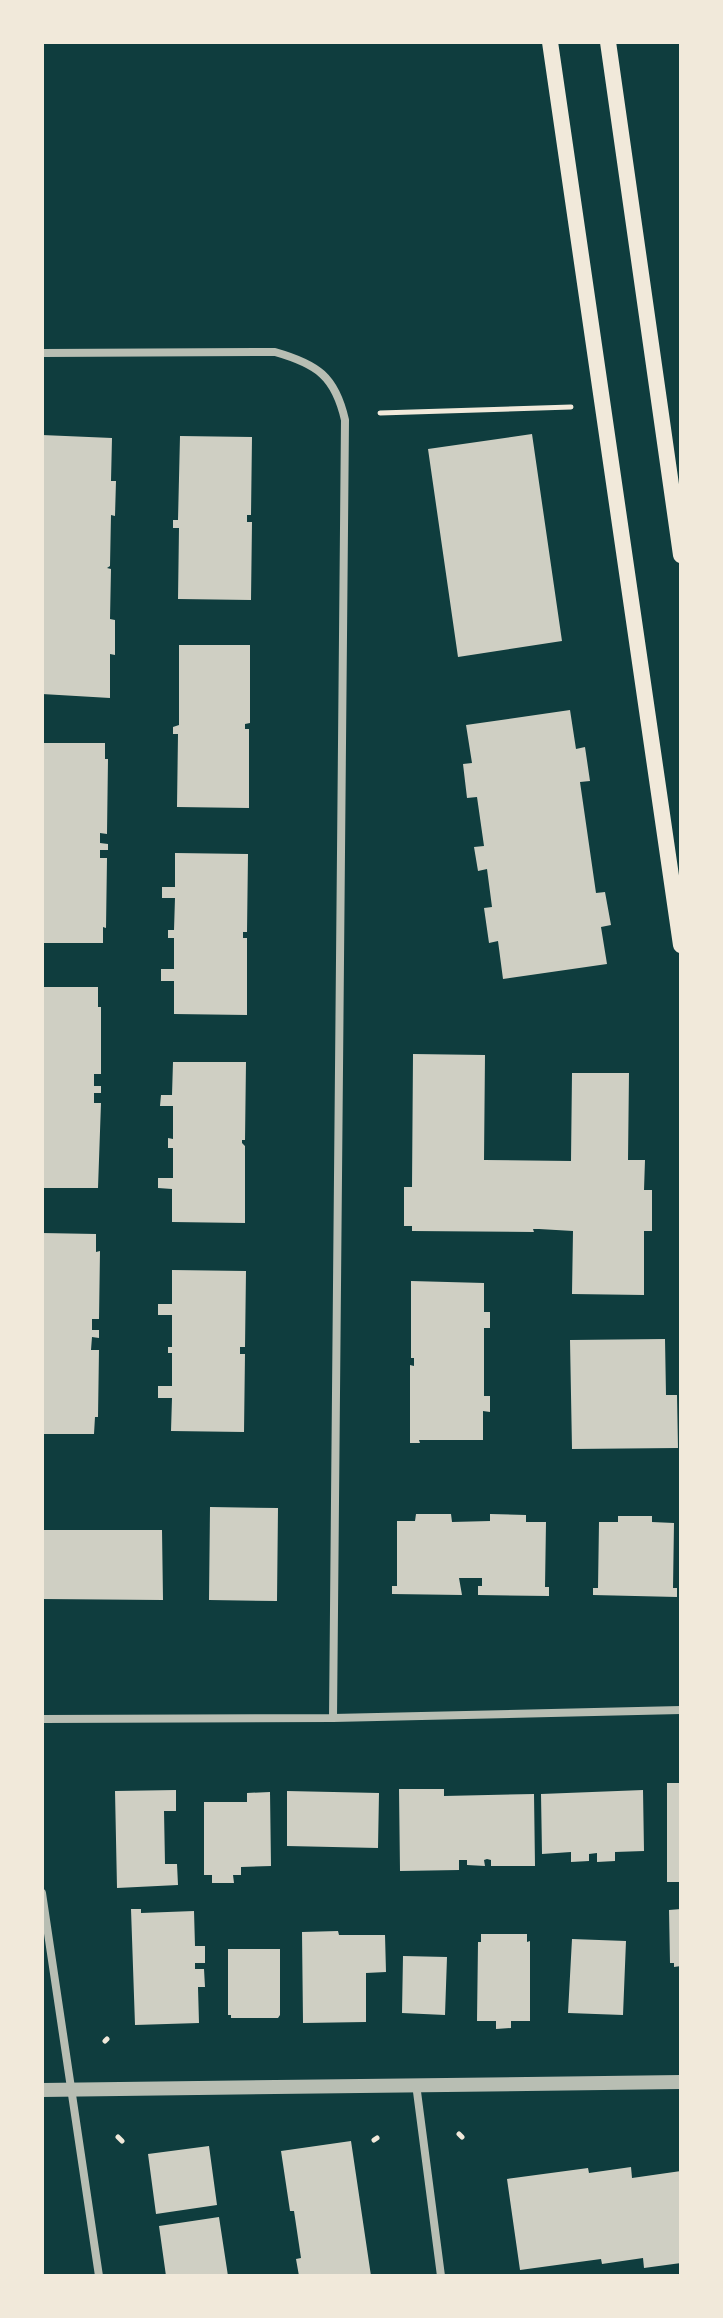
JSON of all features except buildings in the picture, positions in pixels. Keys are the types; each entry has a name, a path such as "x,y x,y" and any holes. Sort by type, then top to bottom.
{"main road":[{"path":"550,42 681,945"},
{"path":"609,42 681,555"}],"street":[{"path":"42,353 275,352 304,360 326,376 340,398 345,420 333,1718"},
{"path":"42,1719 333,1718 681,1710"},
{"path":"42,1893 99,2276"},
{"path":"42,2090 681,2082"},
{"path":"416,2084 441,2276"}],"path":[{"path":"380,413 571,407"}]}
